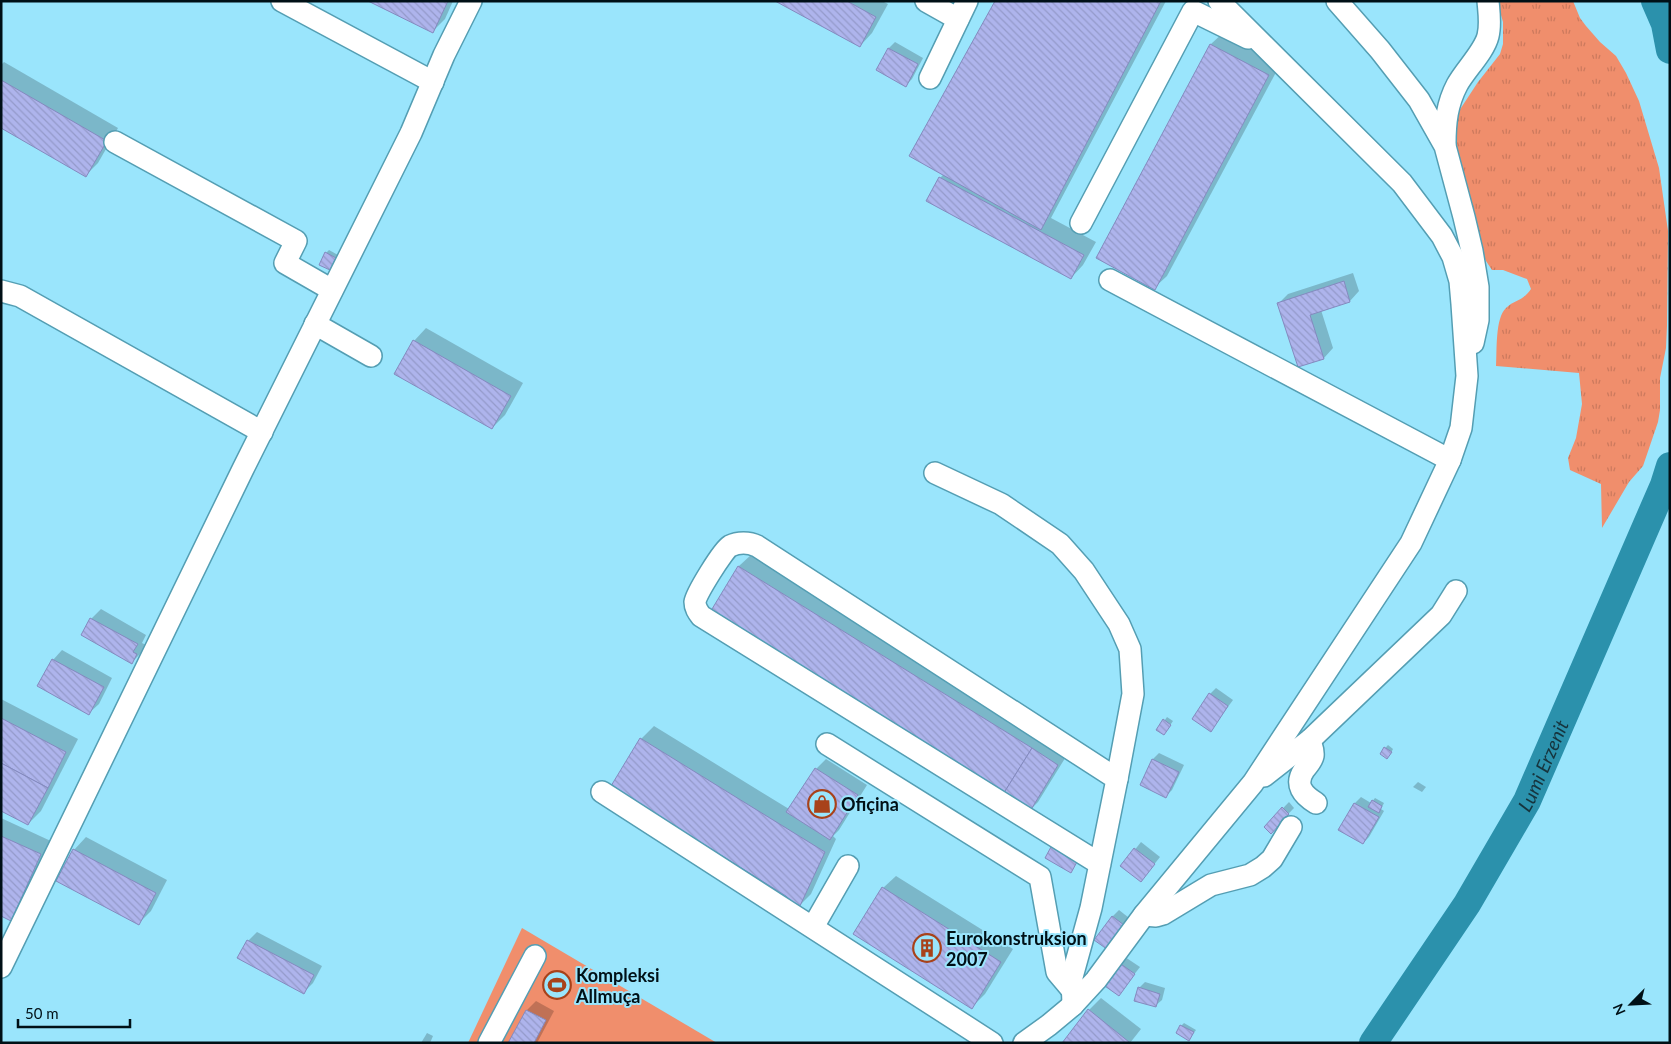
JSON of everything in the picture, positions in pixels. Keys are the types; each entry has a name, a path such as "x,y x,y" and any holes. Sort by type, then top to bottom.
{"street":[{"path":"282,1 433,82"},
{"path":"1,967 315,324 411,132 471,1"},
{"path":"926,1 962,10 930,78"},
{"path":"1218,1 1402,183 1442,236 1453,257 1460,281 1467,376"},
{"path":"1024,1043 1050,1025 1073,998 1096,980 1144,915 1253,783 1411,543 1450,460 1462,428 1467,376 1478,320 1478,287 1472,251 1445,146 1419,100 1380,50 1337,1"},
{"path":"1445,146 1445,122 1449,104 1458,84 1488,38 1490,22 1488,1"},
{"path":"1081,223 1193,11 1264,46"},
{"path":"115,142 296,241 285,263 332,290"},
{"path":"1110,280 1450,460"},
{"path":"1,291 20,296 262,432"},
{"path":"315,324 371,356"},
{"path":"935,472 1001,504 1060,544 1084,571 1119,624 1130,649 1133,694 1092,908 1072,977 1073,998"},
{"path":"1100,864 707,621 696,608 695,600 698,592 730,546 750,543 757,546 1118,779"},
{"path":"1253,783 1310,740 1441,616 1456,591"},
{"path":"1310,740 1313,758 1302,774 1300,782 1304,796 1316,803"},
{"path":"827,744 1040,877 1057,972 1073,998"},
{"path":"602,792 992,1043"},
{"path":"1144,915 1156,916 1163,914 1212,885 1250,875 1272,859 1291,827"},
{"path":"812,927 848,866"},
{"path":"489,1043 535,956"}],"green space":[{"path":"1497,1 1573,1 1580,18 1600,42 1616,56 1626,73 1639,101 1659,168 1668,231 1667,326 1666,348 1660,378 1660,410 1658,422 1643,466 1629,482 1602,528 1601,484 1570,470 1568,458 1576,438 1582,404 1579,373 1496,366 1497,335 1502,313 1509,305 1525,296 1531,289 1527,279 1503,270 1492,270 1486,261 1482,252 1453,135 1457,114 1478,82 1500,54 1503,44 1503,22"},
{"name":"Kompleksi Allmuça","path":"522,928 717,1043 468,1043"}],"building":[{"path":"368,1 448,1 433,33"},
{"path":"775,1 847,1 876,17 860,47"},
{"path":"995,1 1161,1 1041,230 909,156"},
{"path":"1210,44 1269,75 1155,290 1096,258"},
{"path":"888,48 918,64 906,87 876,70"},
{"path":"1,80 107,141 86,177 1,128"},
{"path":"939,177 1084,255 1071,279 926,201"},
{"path":"325,252 336,258 330,270 319,265"},
{"path":"1344,281 1350,302 1310,315 1324,359 1298,367 1277,303"},
{"path":"413,340 511,396 492,429 394,374"},
{"path":"738,566 1032,748 1002,796 709,614"},
{"path":"90,618 138,644 133,652 137,654 132,664 81,635"},
{"path":"52,659 104,687 89,715 37,686"},
{"path":"1209,693 1228,706 1211,732 1192,719"},
{"path":"1,718 66,752 48,788 1,763"},
{"path":"1163,719 1171,725 1164,735 1156,730"},
{"path":"640,738 825,852 799,908 786,896 611,786"},
{"path":"1384,747 1392,752 1387,759 1380,754"},
{"path":"1032,748 1058,765 1029,813 1002,796"},
{"path":"1152,759 1179,772 1166,798 1140,785"},
{"path":"1,763 48,788 28,825 1,811"},
{"name":"Ofiçina","path":"815,768 858,795 830,840 786,812"},
{"path":"1372,800 1382,806 1379,813 1368,807"},
{"path":"1354,803 1379,817 1363,844 1338,830"},
{"path":"1282,807 1289,814 1271,834 1264,827"},
{"path":"1,836 41,854 11,921 1,916"},
{"path":"1052,845 1078,860 1071,873 1045,858"},
{"path":"1134,848 1155,864 1141,882 1120,866"},
{"path":"73,849 156,893 139,925 56,881"},
{"name":"Eurokonstruksion 2007","path":"882,887 1001,962 972,1009 853,934"},
{"path":"1112,916 1128,928 1111,952 1094,940"},
{"path":"247,940 314,975 304,994 237,958"},
{"path":"1118,962 1135,974 1119,996 1102,984"},
{"path":"1138,987 1160,994 1156,1007 1134,1001"},
{"path":"1088,1009 1129,1042 1129,1043 1062,1043"},
{"path":"526,1010 546,1020 534,1043 508,1043"},
{"path":"1180,1025 1194,1032 1189,1041 1176,1033"}],"waterway":[{"name":"Lumi Erzenit","path":"1655,1 1665,24 1670,50"},
{"name":"Lumi Erzenit","path":"1373,1043 1467,904 1527,801 1664,485 1670,466"}],"place":[{"name":"Ofiçina","path":"822,804"},
{"name":"Eurokonstruksion 2007","path":"927,948"},
{"name":"Kompleksi Allmuça","path":"557,985"}]}
